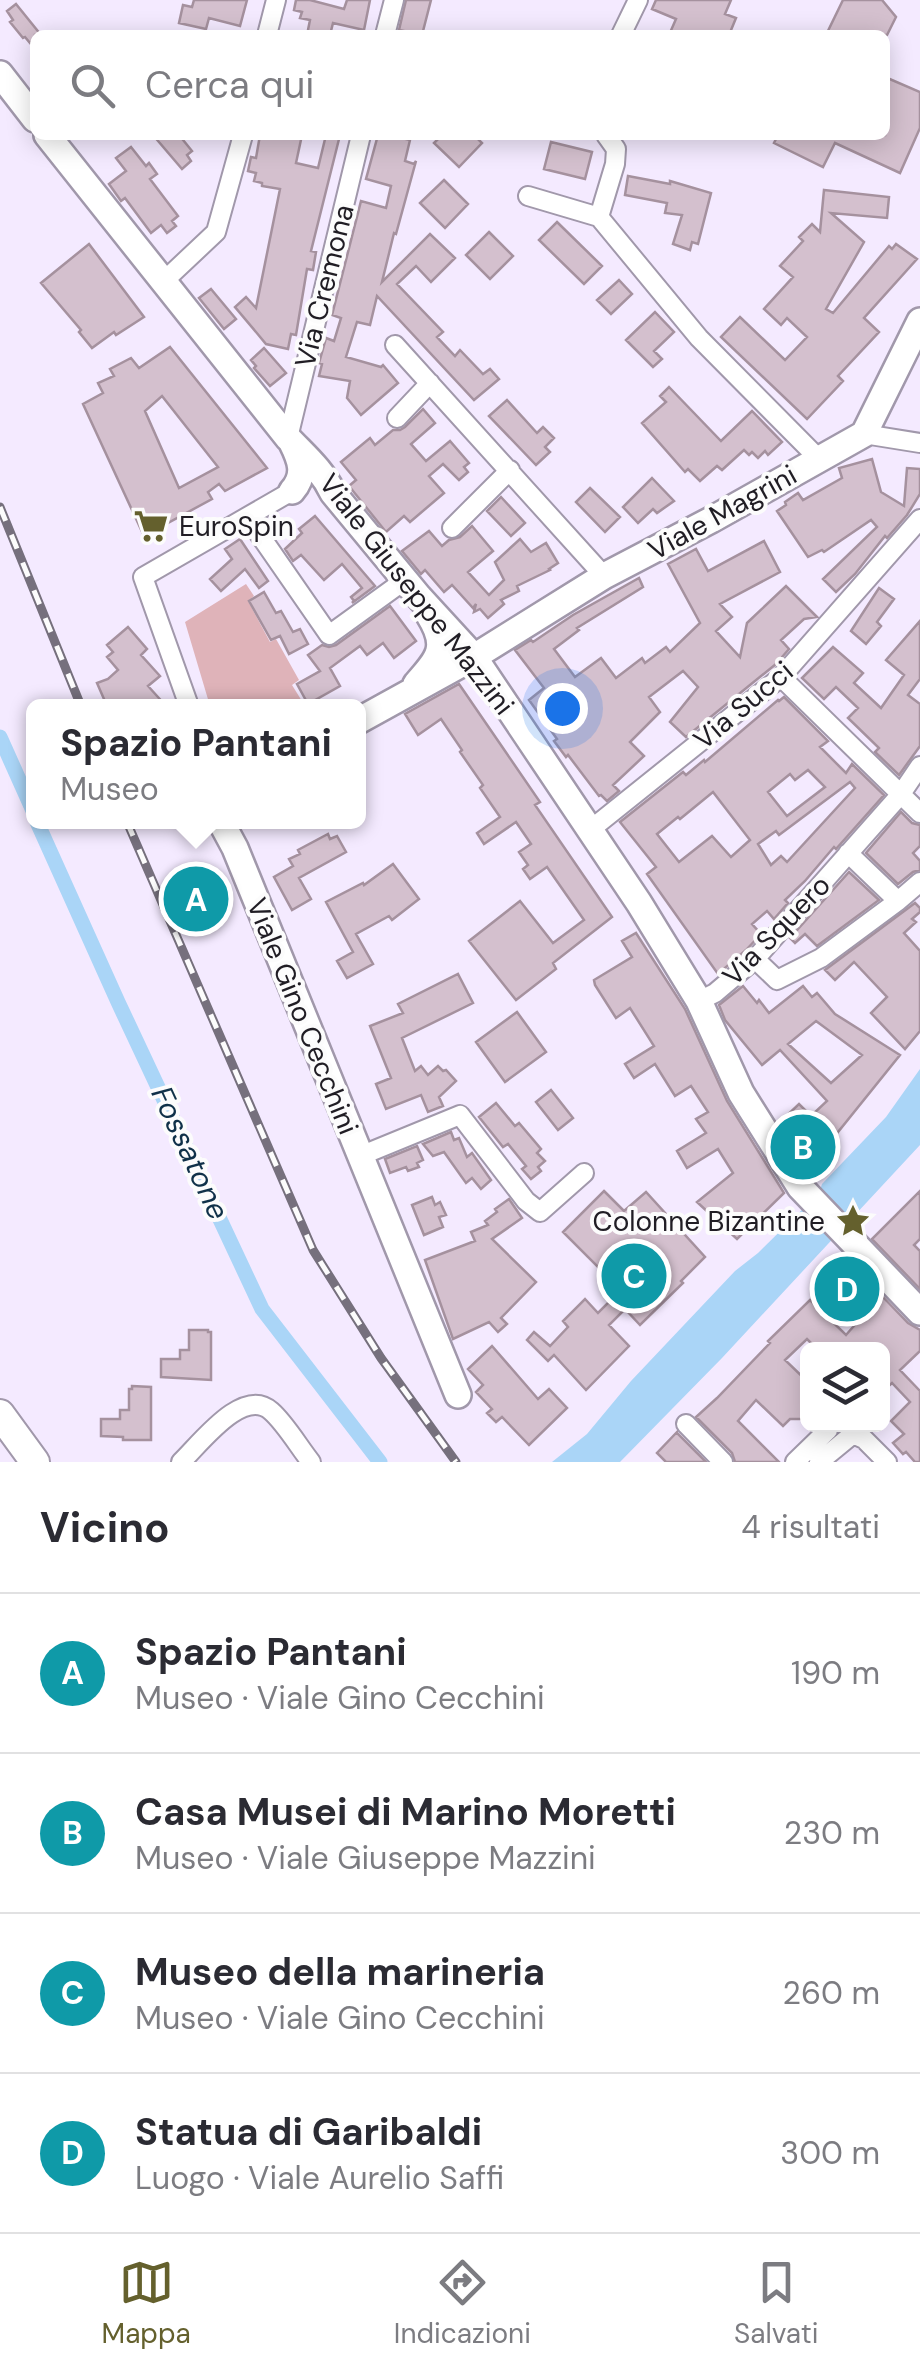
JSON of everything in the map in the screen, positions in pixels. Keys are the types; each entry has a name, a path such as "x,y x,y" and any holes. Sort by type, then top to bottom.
{"main road":[{"path":"0,1414 35,1462"}],"street":[{"path":"269,30 276,0"},
{"path":"386,30 394,0"},
{"path":"623,30 638,0"},
{"path":"0,74 30,113"},
{"name":"Viale Giuseppe Mazzini","path":"52,140 290,440 308,456 333,493 474,657 700,1001 740,1093 800,1187 920,1312"},
{"path":"164,281 216,232 242,140"},
{"name":"Via Cremona","path":"290,440 360,140"},
{"path":"599,218 616,164 616,149 610,140"},
{"path":"528,196 599,218 699,338 819,459"},
{"path":"920,321 864,434 920,443"},
{"path":"395,345 604,576"},
{"path":"397,418 430,383"},
{"name":"Viale Magrini","path":"366,717 474,657 604,576 864,434"},
{"path":"187,699 143,577 292,492 302,474 299,456 290,440"},
{"path":"452,528 510,470"},
{"path":"292,492 333,493"},
{"path":"248,518 328,634 412,588 438,630 441,646 425,674 396,700"},
{"name":"Via Succi","path":"590,830 781,678 920,519"},
{"path":"781,678 920,813"},
{"name":"Via Squero","path":"700,1001 755,959 901,794 920,766"},
{"name":"Viale Gino Cecchini","path":"225,829 458,1395"},
{"name":"Via Squero","path":"848,853 898,901"},
{"path":"755,959 777,980 821,958 920,882"},
{"name":"Viale Gino Cecchini","path":"360,1156 460,1115 526,1201 540,1212 584,1173"},
{"path":"181,1462 232,1412 247,1404 259,1404 270,1410 311,1462"},
{"path":"686,1424 723,1462"},
{"path":"794,1462 826,1432"},
{"path":"819,1462 853,1434 864,1439 887,1462"}],"shaded area":[{"path":"246,584 254,596 248,601 270,642 276,639 299,680 292,685 301,699 208,699 185,622"}],"water":[{"path":"920,1069 920,1145 722,1358 620,1462 552,1462 587,1434 631,1381 735,1271 819,1193 822,1184 886,1117"}],"building":[{"path":"194,0 247,0 240,26 209,18 206,29 179,23 183,5 192,7"},
{"path":"296,0 344,9 347,0 370,0 364,30 333,23 331,30 308,30 310,20 300,18 302,12 294,10"},
{"path":"406,0 431,0 423,30 399,30"},
{"path":"656,0 731,0 725,14 736,18 731,30 671,30 676,19 652,9"},
{"path":"843,0 882,0 896,17 890,30 828,30"},
{"path":"16,4 37,30 30,30 30,43 10,22 13,20 7,11"},
{"path":"890,79 920,92 920,128 900,173 835,143 823,167 774,143 890,140"},
{"path":"157,140 183,140 192,151 187,155 191,161 182,169"},
{"path":"259,140 301,140 296,163 318,168 325,140 339,140 311,251 316,252 313,270 307,269 296,335 291,334 288,349 266,344 235,307 246,297 256,308 280,189 254,181 256,173 248,171 251,157 256,158"},
{"path":"377,140 410,140 405,161 416,161 382,282 430,234 455,258 431,282 416,266 397,284 443,332 437,337 455,356 460,350 483,374 490,369 499,379 474,400 377,296 370,325 357,322 346,357 383,365 398,383 361,415 347,398 350,381 319,376 326,338 334,341 341,318 332,315 361,201 386,208 391,186 366,179"},
{"path":"479,140 482,143 459,167 434,143"},
{"path":"551,142 592,152 585,179 544,169"},
{"path":"131,147 157,174 150,179 178,216 172,221 176,226 167,233 161,225 151,233 125,198 121,201 109,184 126,171 116,158"},
{"path":"628,176 670,181 711,193 698,244 692,242 690,250 673,244 682,215 665,213 667,203 625,195"},
{"path":"444,180 468,204 445,228 420,203"},
{"path":"824,190 889,197 887,218 831,213 864,242 826,309 833,313 889,246 892,249 896,244 917,259 864,318 879,332 838,376 843,381 807,419 721,337 740,317 785,360 807,337 787,318 781,325 764,309 793,277 780,266 803,241 799,237 812,224 820,232"},
{"path":"557,222 602,266 584,284 539,240"},
{"path":"489,232 513,256 490,279 466,255"},
{"path":"89,244 144,317 92,348 41,283"},
{"path":"619,280 632,294 611,314 597,300"},
{"path":"211,289 236,319 224,329 199,298"},
{"path":"655,312 674,332 654,351 662,359 653,367 626,340"},
{"path":"170,347 267,468 225,491 219,484 208,492 212,499 144,536 83,404 103,393 98,383 114,376 110,369 131,358 139,368","holes":["162,396 218,467 179,488 145,411"]},
{"path":"264,348 286,373 270,386 251,360"},
{"path":"669,387 721,441 752,411 782,442 768,455 765,451 758,458 744,450 722,470 717,466 700,481 688,469 685,472 642,423 666,402 660,396"},
{"path":"507,400 537,433 543,427 554,438 545,447 550,452 536,465 489,416"},
{"path":"423,409 435,423 411,444 426,461 450,441 469,463 464,467 468,472 459,480 443,464 429,476 444,493 410,522 404,516 386,532 349,486 356,480 341,462 370,438 375,445 393,430 405,427"},
{"path":"872,459 881,492 904,506 907,468 920,469 920,494 907,515 836,592 823,579 877,527 871,520 824,552 808,557 777,511 798,493 803,500 842,478 839,468"},
{"path":"652,478 674,501 657,513 653,509 638,523 623,507"},
{"path":"590,488 620,517 605,532 576,502"},
{"path":"501,497 525,523 511,536 487,511"},
{"path":"315,516 375,586 352,603 351,597 362,588 342,564 324,580 301,555 293,561 285,549 302,533 299,529"},
{"path":"472,526 493,551 468,572 489,595 504,580 495,562 520,539 531,552 546,543 558,563 517,586 519,591 501,600 504,604 488,618 480,609 474,612 476,604 473,608 452,585 444,592 425,570 421,574 402,551 429,531 442,546"},
{"path":"240,539 268,581 259,588 245,569 221,591 210,579 232,559 225,549"},
{"path":"764,541 780,572 720,604 732,617 716,631 740,657 747,623 786,586 817,617 804,619 781,640 789,649 776,664 686,737 670,722 698,687 683,671 649,697 660,712 630,742 644,756 613,785 619,791 607,801 599,796 554,741 557,739 529,700 544,688 515,650 639,578 643,587 577,628 554,649 575,677 601,658 616,678 642,658 645,663 666,647 670,652 700,623 668,564 696,549 708,571"},
{"path":"879,588 894,599 877,622 881,626 866,644 851,631"},
{"path":"264,592 276,613 281,611 293,632 300,629 308,644 289,654 280,636 271,640 249,601"},
{"path":"390,606 416,641 394,658 383,643 367,655 360,646 330,668 340,686 317,699 305,699 297,684 320,671 308,655 322,645 336,645"},
{"path":"920,621 920,679 908,695 920,704 920,746 899,775 875,752 879,748 848,718 858,708 836,687 824,699 802,678 833,647 863,673 854,683 881,708 904,675 886,660"},
{"path":"128,627 147,649 141,655 160,676 148,686 160,699 104,699 97,683 118,670 107,657 113,652 107,645"},
{"path":"459,684 612,917 553,963 556,969 516,1000 469,941 520,901 553,943 584,920 547,867 530,879 523,869 528,865 519,852 531,844 516,822 484,844 477,833 500,817 480,788 483,785 462,750 441,719 418,735 405,714"},
{"path":"784,697 828,741 820,747 846,773 852,764 884,795 785,900 788,903 774,919 767,911 752,924 761,934 718,974 647,874 656,867 620,822 683,772 686,775 705,762","holes":["808,770 825,787 787,816 768,792 790,774 795,780","850,782 855,788 787,862 781,856 771,865 758,844 776,831 779,835","713,792 750,840 731,857 712,836 679,862 657,834"]},
{"path":"901,812 920,825 920,846 913,853 920,861 920,870 898,884 866,853"},
{"path":"328,834 330,839 337,836 346,852 299,878 311,899 292,910 274,877 293,866 289,859 300,854 298,850"},
{"path":"393,864 419,899 392,920 389,916 356,934 373,964 347,978 337,961 353,952 326,902 364,885"},
{"path":"198,869 219,917 193,928 173,880"},
{"path":"849,872 879,900 817,946 805,934 795,943 790,938"},
{"path":"915,903 920,912 904,933 920,951 920,1031 905,1049 871,1013 887,997 854,962 835,980 825,970"},
{"path":"636,933 685,1009 727,1101 784,1193 737,1239 697,1202 733,1173 718,1149 687,1168 677,1151 706,1133 696,1119 708,1112 691,1086 675,1096 655,1064 634,1078 625,1064 654,1046 630,1008 616,1018 595,985 594,980 632,957 622,941"},
{"path":"458,974 473,1003 402,1038 415,1071 421,1066 428,1075 438,1066 456,1081 439,1097 443,1106 428,1112 421,1095 386,1109 376,1084 391,1078 370,1026 403,1013 398,1004"},
{"path":"743,986 769,1013 803,986 812,997 817,993 835,1014 900,1055 813,1163 779,1123 799,1104 811,1116 827,1101 780,1050 762,1065 725,1020 719,1005","holes":["816,1021 862,1055 831,1083 788,1044"]},
{"path":"517,1012 546,1052 505,1082 476,1042"},
{"path":"551,1090 573,1118 558,1130 536,1102"},
{"path":"496,1103 541,1149 537,1153 545,1161 531,1179 508,1144 503,1147 479,1117"},
{"path":"451,1132 454,1140 459,1138 467,1157 472,1153 491,1180 481,1189 472,1178 466,1183 444,1152 433,1156 423,1144"},
{"path":"417,1146 423,1160 417,1163 419,1167 390,1173 385,1159"},
{"path":"604,1191 624,1211 646,1192 705,1257 640,1325 625,1309 609,1325 629,1346 586,1390 554,1355 548,1361 527,1340 534,1332 550,1346 568,1327 563,1321 585,1299 598,1313 621,1290 563,1232"},
{"path":"920,1191 920,1239 914,1245 920,1251 920,1289 872,1239"},
{"path":"432,1197 435,1205 440,1202 446,1215 439,1217 443,1227 424,1235 412,1205"},
{"path":"509,1199 522,1218 492,1239 536,1282 501,1318 507,1324 498,1332 489,1322 453,1339 425,1260 475,1241 471,1232 488,1225 485,1221"},
{"path":"881,1295 920,1330 920,1351 900,1370 920,1391 920,1462 906,1452 903,1454 893,1443 904,1434 891,1421 910,1402 890,1385 890,1342 800,1342 785,1360 800,1374 800,1419 790,1419 783,1426 756,1400 738,1421 779,1462 735,1462 732,1453 696,1417 810,1300 846,1335"},
{"path":"189,1330 211,1332 211,1380 161,1377 161,1359 180,1359 180,1350 189,1350"},
{"path":"492,1346 538,1399 549,1389 567,1408 529,1445 502,1417 496,1422 487,1413 492,1409 476,1392 483,1385 468,1369"},
{"path":"132,1386 151,1387 151,1440 101,1436 101,1419 120,1419 120,1410 129,1410"},
{"path":"677,1432 706,1462 666,1462 657,1453"}],"waterway":[{"name":"Fossatone","path":"0,737 26,795"},
{"name":"Fossatone","path":"40,829 262,1309 380,1462"}],"railway":[{"path":"0,507 78,699"},
{"path":"130,829 313,1250 381,1358 456,1462"}],"place":[{"name":"EuroSpin","path":"151,526"},
{"name":"Spazio Pantani","path":"196,899"},
{"name":"Casa Musei di Marino Moretti","path":"803,1147"},
{"name":"Colonne Bizantine","path":"853,1221"},
{"name":"Museo della marineria","path":"634,1276"},
{"name":"Statua di Garibaldi","path":"847,1289"}]}
